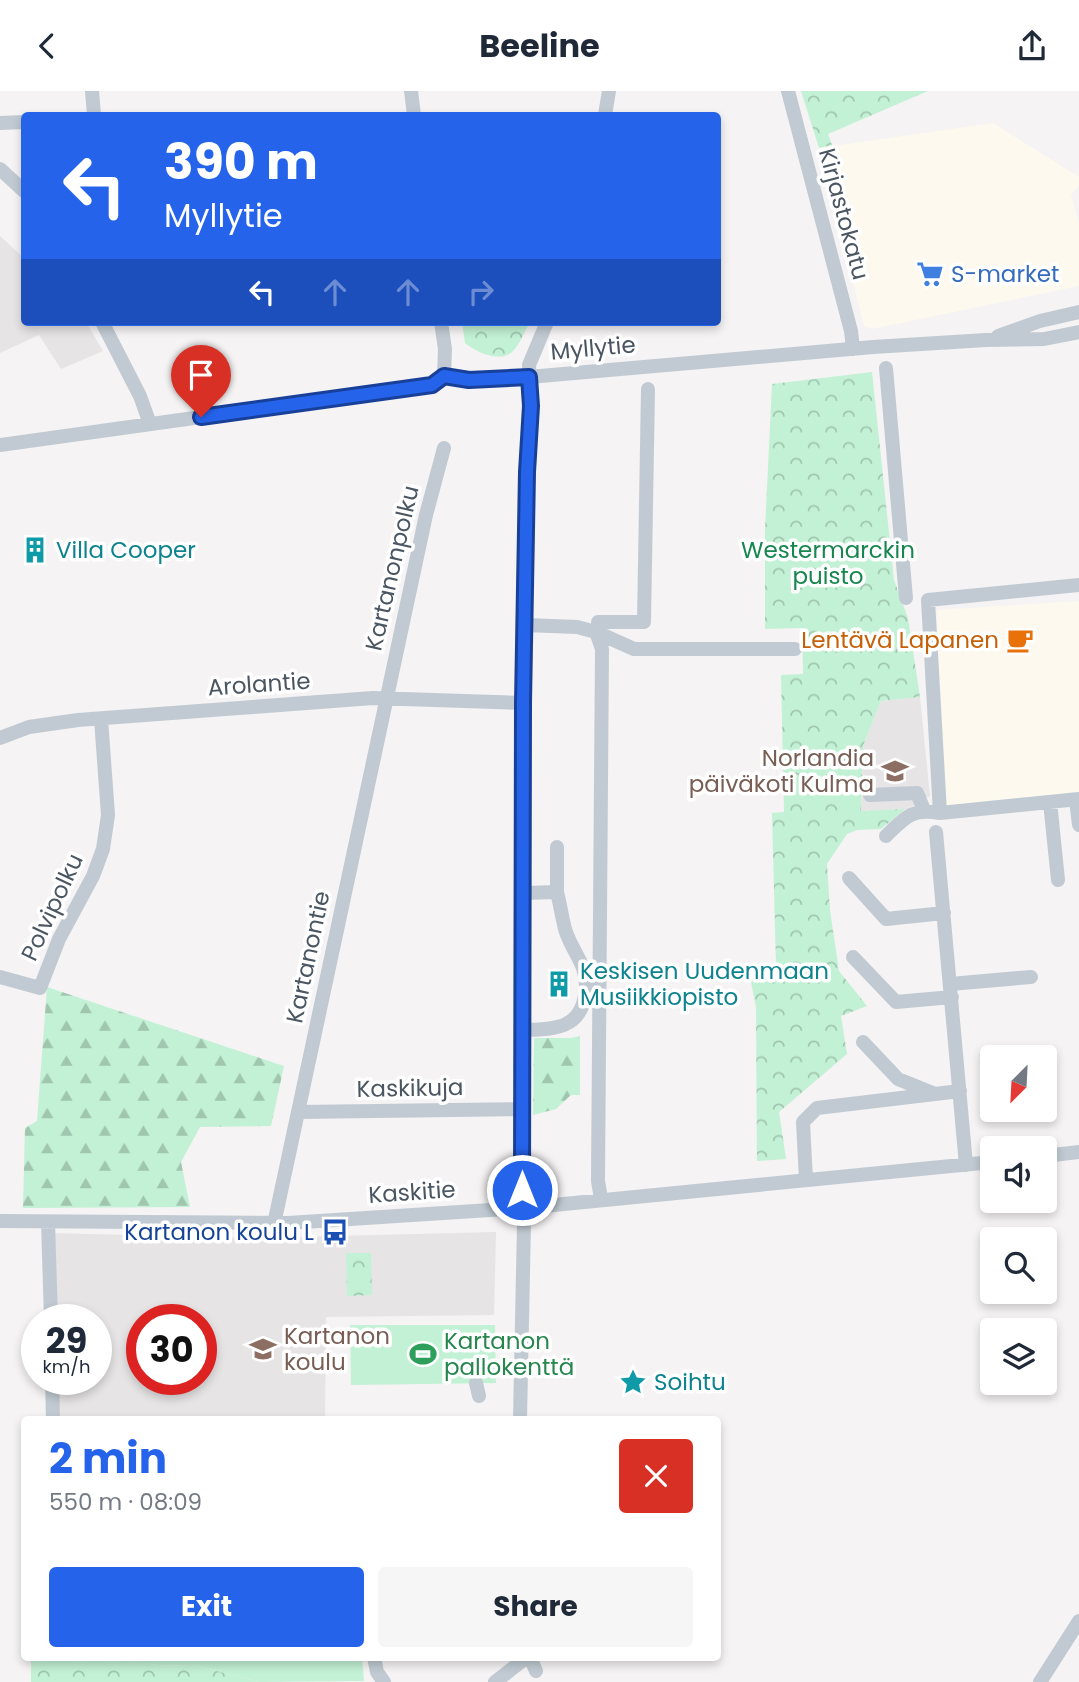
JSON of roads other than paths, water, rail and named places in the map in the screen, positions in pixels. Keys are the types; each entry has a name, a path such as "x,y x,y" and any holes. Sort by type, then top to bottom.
{"street":[{"path":"92,91 94,112"},
{"path":"411,91 414,112"},
{"path":"606,112 609,91"},
{"name":"Kirjastokatu","path":"788,91 851,331 853,349"},
{"path":"0,123 21,122"},
{"path":"0,169 21,188"},
{"name":"Myllytie","path":"986,340 1040,321 1079,312"},
{"path":"104,326 140,396 150,424"},
{"path":"442,326 445,349 444,376"},
{"path":"520,1416 523,703 527,472 531,406 529,377 531,356 545,326"},
{"name":"Myllytie","path":"0,445 432,385 444,376 469,380 529,377 853,349 1044,339 1079,332"},
{"path":"886,368 906,598"},
{"path":"526,625 597,627 644,622 648,389"},
{"name":"Kartanonpolku","path":"386,699 443,448"},
{"path":"940,813 929,600 1079,585"},
{"path":"597,627 634,649 795,649"},
{"path":"597,627 602,649 598,1181 601,1199"},
{"name":"Arolantie","path":"0,737 29,727 101,719 386,699 523,703"},
{"name":"Kartanontie","path":"274,1224 386,699"},
{"name":"Polvipolku","path":"0,977 40,988 59,939 93,876 103,849 108,815 101,719"},
{"path":"870,795 917,793 924,810"},
{"path":"886,836 908,815 924,810 940,813 1078,799 1079,825"},
{"path":"1050,802 1058,880"},
{"path":"936,832 966,1164"},
{"path":"523,1030 565,1025 579,1015 584,1004 587,988 584,971 566,931 557,892 558,847"},
{"path":"849,878 886,919 944,913"},
{"path":"524,893 557,892"},
{"path":"853,957 896,1002 1031,977"},
{"path":"863,1042 898,1079 935,1094"},
{"path":"806,1180 803,1122 817,1108 935,1094 961,1094"},
{"name":"Kaskikuja","path":"298,1112 522,1109"},
{"path":"1057,1155 1079,1152"},
{"name":"Kaskitie","path":"0,1221 274,1224 523,1208 980,1163"},
{"path":"48,1222 51,1304"},
{"path":"52,1395 53,1416"},
{"path":"1040,1682 1079,1621"},
{"path":"375,1661 377,1672 384,1682"},
{"path":"495,1682 531,1662"}],"place":[{"name":"S-market","path":"930,274"},
{"name":"Villa Cooper","path":"35,550"},
{"name":"Lentävä Lapanen","path":"1020,640"},
{"name":"Norlandia päiväkoti Kulma","path":"895,771"},
{"name":"Keskisen Uudenmaan Musiikkiopisto","path":"559,984"},
{"name":"Kartanon koulu L","path":"335,1232"},
{"name":"Kartanon koulu","path":"263,1349"},
{"name":"Kartanon pallokenttä","path":"423,1354"},
{"name":"Soihtu","path":"633,1382"}],"park label":[{"name":"Westermarckin puisto","path":"828,563"}]}
